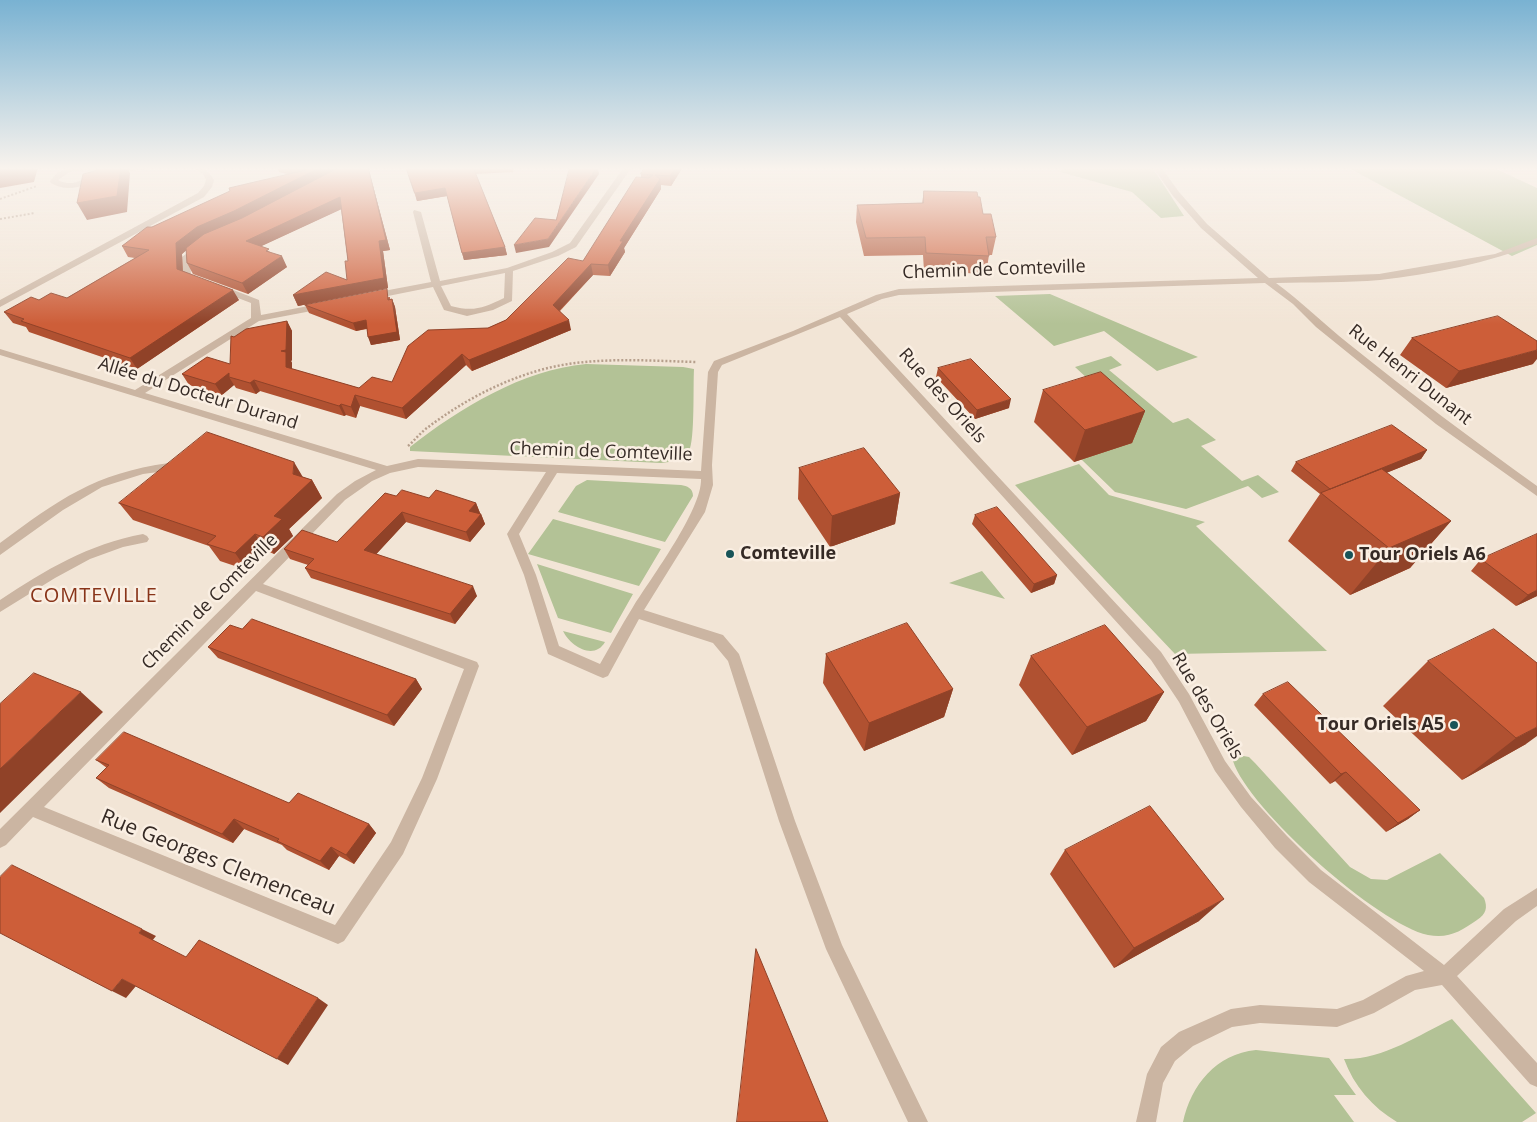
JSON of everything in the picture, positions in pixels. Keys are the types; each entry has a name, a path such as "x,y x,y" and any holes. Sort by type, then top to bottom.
{"street":[{"path":"0,304 156,219"},
{"path":"419,219 436,284 447,308 467,313 490,308 509,299 509,270"},
{"path":"360,299 509,270 555,254 573,245 591,219"},
{"name":"Rue Henri Dunant","path":"1198,219 1266,280 1296,302 1319,325 1440,422 1537,492"},
{"path":"206,241 186,257 188,276 256,302 256,318"},
{"name":"Chemin de Comteville","path":"0,840 341,497 357,484 385,469 418,464 706,475 713,372 718,363 729,356 796,333 878,297 910,290 1356,278 1410,273 1497,256 1537,241"},
{"path":"136,394 256,318 332,304"},
{"name":"Rue des Oriels","path":"841,313 1156,656 1184,698 1220,766 1246,802 1282,842 1315,876 1349,904 1445,976 1537,1077"},
{"name":"Allée du Docteur Durand","path":"0,352 385,469"},
{"path":"0,550 66,501 89,488 135,472 169,467"},
{"path":"553,470 513,534 530,575 553,650 603,672 636,613 699,512 707,485 706,475"},
{"path":"0,607 56,570 83,556 106,546 143,539"},
{"name":"Rue Georges Clemenceau","path":"31,809 338,935 397,848 429,779 472,666 253,585"},
{"path":"636,613 718,638 734,658 787,821 835,949 918,1122"},
{"path":"1146,1122 1154,1081 1168,1054 1186,1039 1231,1018 1260,1014 1301,1018 1337,1018 1368,1007 1412,982 1445,976 1510,915 1537,896"}],"path":[{"path":"385,469 426,428 474,399 529,374 573,363 638,360 718,363"}],"green space":[{"path":"1444,219 1537,219 1537,245 1512,256"},
{"path":"1050,294 1198,357 1157,371 1104,331 1054,346 995,296"},
{"path":"1111,356 1122,365 1109,370 1173,423 1188,418 1216,440 1201,446 1242,481 1258,475 1279,492 1262,498 1248,486 1186,509 1115,492 1081,459 1088,379 1075,367"},
{"path":"586,364 694,369 692,436 687,454 677,460 661,463 410,451 410,447 429,432 493,393 539,374"},
{"path":"1079,464 1109,495 1205,522 1196,526 1327,651 1175,654 1015,485"},
{"path":"587,480 681,485 691,489 693,496 665,542 558,512 576,486"},
{"path":"553,519 661,549 639,586 528,554"},
{"path":"537,564 633,594 611,633 558,618"},
{"path":"982,571 1005,599 949,583"},
{"path":"563,631 605,642 600,648 589,651 576,646 566,637"},
{"path":"1238,755 1249,757 1350,867 1371,879 1387,880 1440,853 1484,898 1486,908 1484,913 1460,931 1449,935 1435,936 1406,927 1379,910 1349,888 1288,835 1244,782 1233,761"},
{"path":"1452,1019 1536,1113 1522,1122 1397,1122 1372,1103 1353,1078 1344,1059 1358,1058 1386,1051"},
{"path":"1256,1050 1329,1058 1356,1095 1334,1095 1354,1122 1183,1122 1192,1096 1207,1074 1229,1058"}],"building":[{"path":"169,219 215,219 197,227 176,243 177,269 233,290 130,358 21,321 24,319 4,312 31,297 39,300 51,293 67,298 149,250 122,246 147,227 152,227"},
{"path":"239,219 292,219 246,241 269,249 266,251 282,256 242,283 187,263 186,248 204,234"},
{"path":"343,219 381,219 386,240 379,241 384,278 293,295 326,272 347,280 345,261 348,261"},
{"path":"453,219 494,219 505,247 462,253"},
{"path":"534,219 561,219 548,239 514,245"},
{"path":"609,219 634,219 608,265 591,264 553,305 569,320 469,360 462,354 402,408 355,395 351,407 341,404 339,406 254,380 250,383 229,377 229,373 215,384 182,374 207,357 230,364 231,336 234,337 246,329 287,321 286,350 281,351 286,352 286,367 359,388 372,377 392,382 408,346 428,330 488,328 506,320 568,258 583,261"},
{"path":"861,219 992,219 996,237 986,237 989,256 926,253 925,237 866,238"},
{"path":"387,289 388,300 392,299 397,332 368,337 366,320 353,323 305,305"},
{"path":"1498,316 1537,341 1537,350 1459,371 1412,338"},
{"path":"971,359 1011,399 977,410 938,368"},
{"path":"1101,372 1145,411 1085,430 1043,390"},
{"path":"1392,425 1427,450 1330,489 1296,462"},
{"path":"207,432 294,462 293,474 312,480 274,516 282,519 263,537 255,534 235,553 207,544 216,536 119,503"},
{"path":"864,448 900,493 832,516 799,468"},
{"path":"1382,469 1451,521 1389,548 1321,493"},
{"path":"402,490 429,498 436,490 476,503 469,511 481,514 466,532 402,512 364,550 473,586 450,614 305,568 314,559 284,549 302,530 337,542 385,493 396,496"},
{"path":"997,507 1057,575 1034,584 975,515"},
{"path":"1537,534 1537,590 1528,595 1481,559"},
{"path":"252,619 416,679 387,715 208,647 230,625 242,629"},
{"path":"907,623 953,689 869,723 826,654"},
{"path":"1105,625 1164,692 1087,727 1031,656"},
{"path":"1494,629 1537,663 1537,727 1516,738 1428,661"},
{"path":"34,673 81,692 0,769 0,704"},
{"path":"1288,682 1420,810 1398,823 1346,772 1341,774 1263,694"},
{"path":"124,732 289,803 298,793 369,824 346,855 331,847 320,861 277,841 279,839 234,819 222,834 96,778 109,765 96,760"},
{"path":"1150,806 1224,899 1134,948 1065,850"},
{"path":"12,865 142,929 139,933 186,957 199,940 318,998 277,1059 122,979 112,991 0,933 0,877"},
{"path":"756,949 828,1122 737,1122"}],"place":[{"name":"Comteville","path":"730,554"},
{"name":"Tour Oriels A6","path":"1349,555"},
{"name":"Tour Oriels A5","path":"1454,725"}],"district":[{"name":"COMTEVILLE","path":"94,596"}]}
